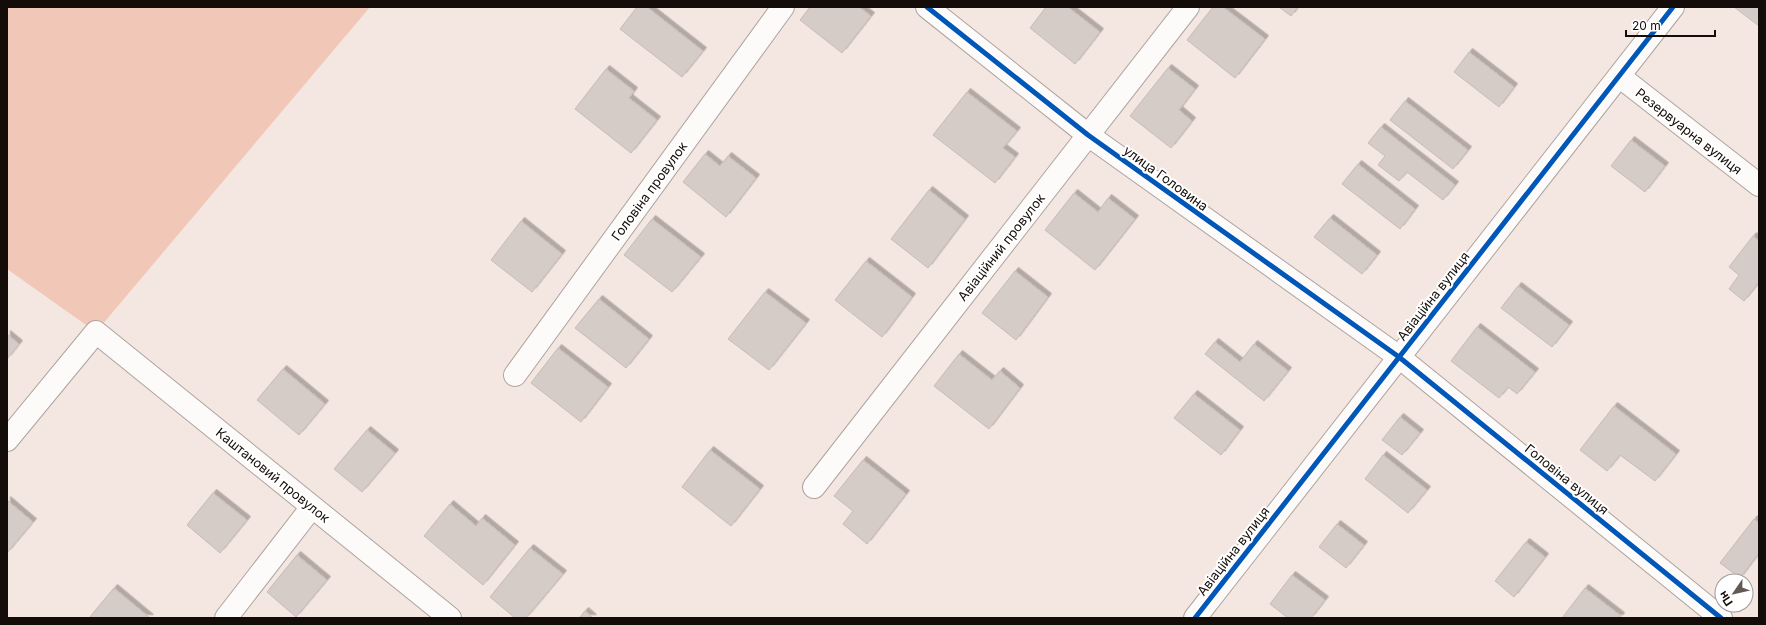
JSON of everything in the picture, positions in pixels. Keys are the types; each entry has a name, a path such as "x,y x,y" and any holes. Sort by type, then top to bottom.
{"street":[{"name":"Головіна провулок","path":"515,375 784,7"},
{"name":"улица Головина","path":"927,7 1088,135 1399,358"},
{"name":"Авіаційний провулок","path":"814,487 1188,7"},
{"name":"Авіаційна вулиця","path":"1195,618 1673,7"},
{"name":"Резервуарна вулиця","path":"1619,76 1759,185"},
{"name":"Каштановий провулок","path":"7,440 96,332 450,618"},
{"name":"Головіна вулиця","path":"1399,358 1721,618"},
{"path":"226,618 312,507"}],"shaded area":[{"path":"7,7 370,7 96,332 7,269"}],"building":[{"path":"637,7 647,7 703,51 682,77 620,29"},
{"path":"810,7 859,7 871,16 842,53 800,20"},
{"path":"1046,7 1068,7 1100,32 1075,64 1030,28"},
{"path":"1213,7 1223,7 1265,39 1235,78 1187,40"},
{"path":"1279,7 1298,7 1291,16"},
{"path":"1734,7 1759,7 1759,26"},
{"path":"1469,52 1514,87 1499,107 1454,72"},
{"path":"1168,68 1195,89 1179,110 1192,121 1171,148 1130,116"},
{"path":"606,69 634,91 629,98 657,120 631,153 575,109"},
{"path":"967,92 1017,131 1003,148 1015,157 995,183 933,135"},
{"path":"1405,101 1468,150 1453,169 1390,120"},
{"path":"1381,127 1455,185 1443,200 1407,172 1399,181 1378,165 1385,156 1368,143"},
{"path":"1631,140 1665,166 1645,192 1611,166"},
{"path":"705,154 720,166 728,156 756,178 726,217 683,182"},
{"path":"1358,164 1415,209 1400,229 1342,184"},
{"path":"929,190 965,219 928,268 891,239"},
{"path":"1074,193 1098,212 1108,198 1135,219 1095,270 1045,230"},
{"path":"1330,218 1377,255 1362,274 1314,237"},
{"path":"652,219 701,257 672,292 624,255"},
{"path":"521,221 562,254 532,292 491,260"},
{"path":"1753,236 1759,241 1759,282 1744,301 1729,289 1739,275 1729,267"},
{"path":"866,261 912,297 882,337 835,300"},
{"path":"1015,271 1048,297 1016,340 982,313"},
{"path":"1518,286 1569,325 1552,347 1501,308"},
{"path":"765,292 806,323 769,370 728,339"},
{"path":"599,299 649,339 626,368 575,328"},
{"path":"1477,327 1535,372 1517,394 1508,387 1499,398 1451,361"},
{"path":"7,334 19,344 7,359"},
{"path":"1215,342 1240,362 1254,344 1288,371 1264,401 1205,354"},
{"path":"558,348 608,387 581,422 531,383"},
{"path":"959,354 992,380 1000,371 1020,388 989,429 934,386"},
{"path":"283,369 325,404 299,435 257,400"},
{"path":"1194,394 1240,430 1221,455 1174,418"},
{"path":"1614,406 1676,454 1655,481 1620,455 1607,471 1580,450"},
{"path":"1400,417 1420,433 1402,455 1382,440"},
{"path":"367,430 395,453 362,492 334,469"},
{"path":"710,450 760,489 731,526 682,487"},
{"path":"1383,455 1427,490 1408,513 1365,479"},
{"path":"863,460 906,494 867,544 843,524 853,511 834,496"},
{"path":"213,493 247,520 220,553 187,525"},
{"path":"7,500 33,522 7,553"},
{"path":"450,504 476,526 482,518 515,545 483,585 424,536"},
{"path":"1754,519 1759,523 1759,553 1744,573 1733,573 1720,563"},
{"path":"1337,524 1364,545 1346,568 1319,547"},
{"path":"1526,542 1545,557 1514,597 1495,581"},
{"path":"530,548 563,574 526,618 515,618 490,597"},
{"path":"297,555 327,580 296,617 267,592"},
{"path":"1292,575 1325,600 1311,618 1288,618 1270,604"},
{"path":"114,588 150,618 89,618"},
{"path":"1585,588 1621,616 1620,618 1562,618"},
{"path":"585,611 593,618 579,618"}],"cycle path":[{"path":"927,7 1088,135 1399,357 1721,618"},
{"path":"1195,618 1673,7"}]}
